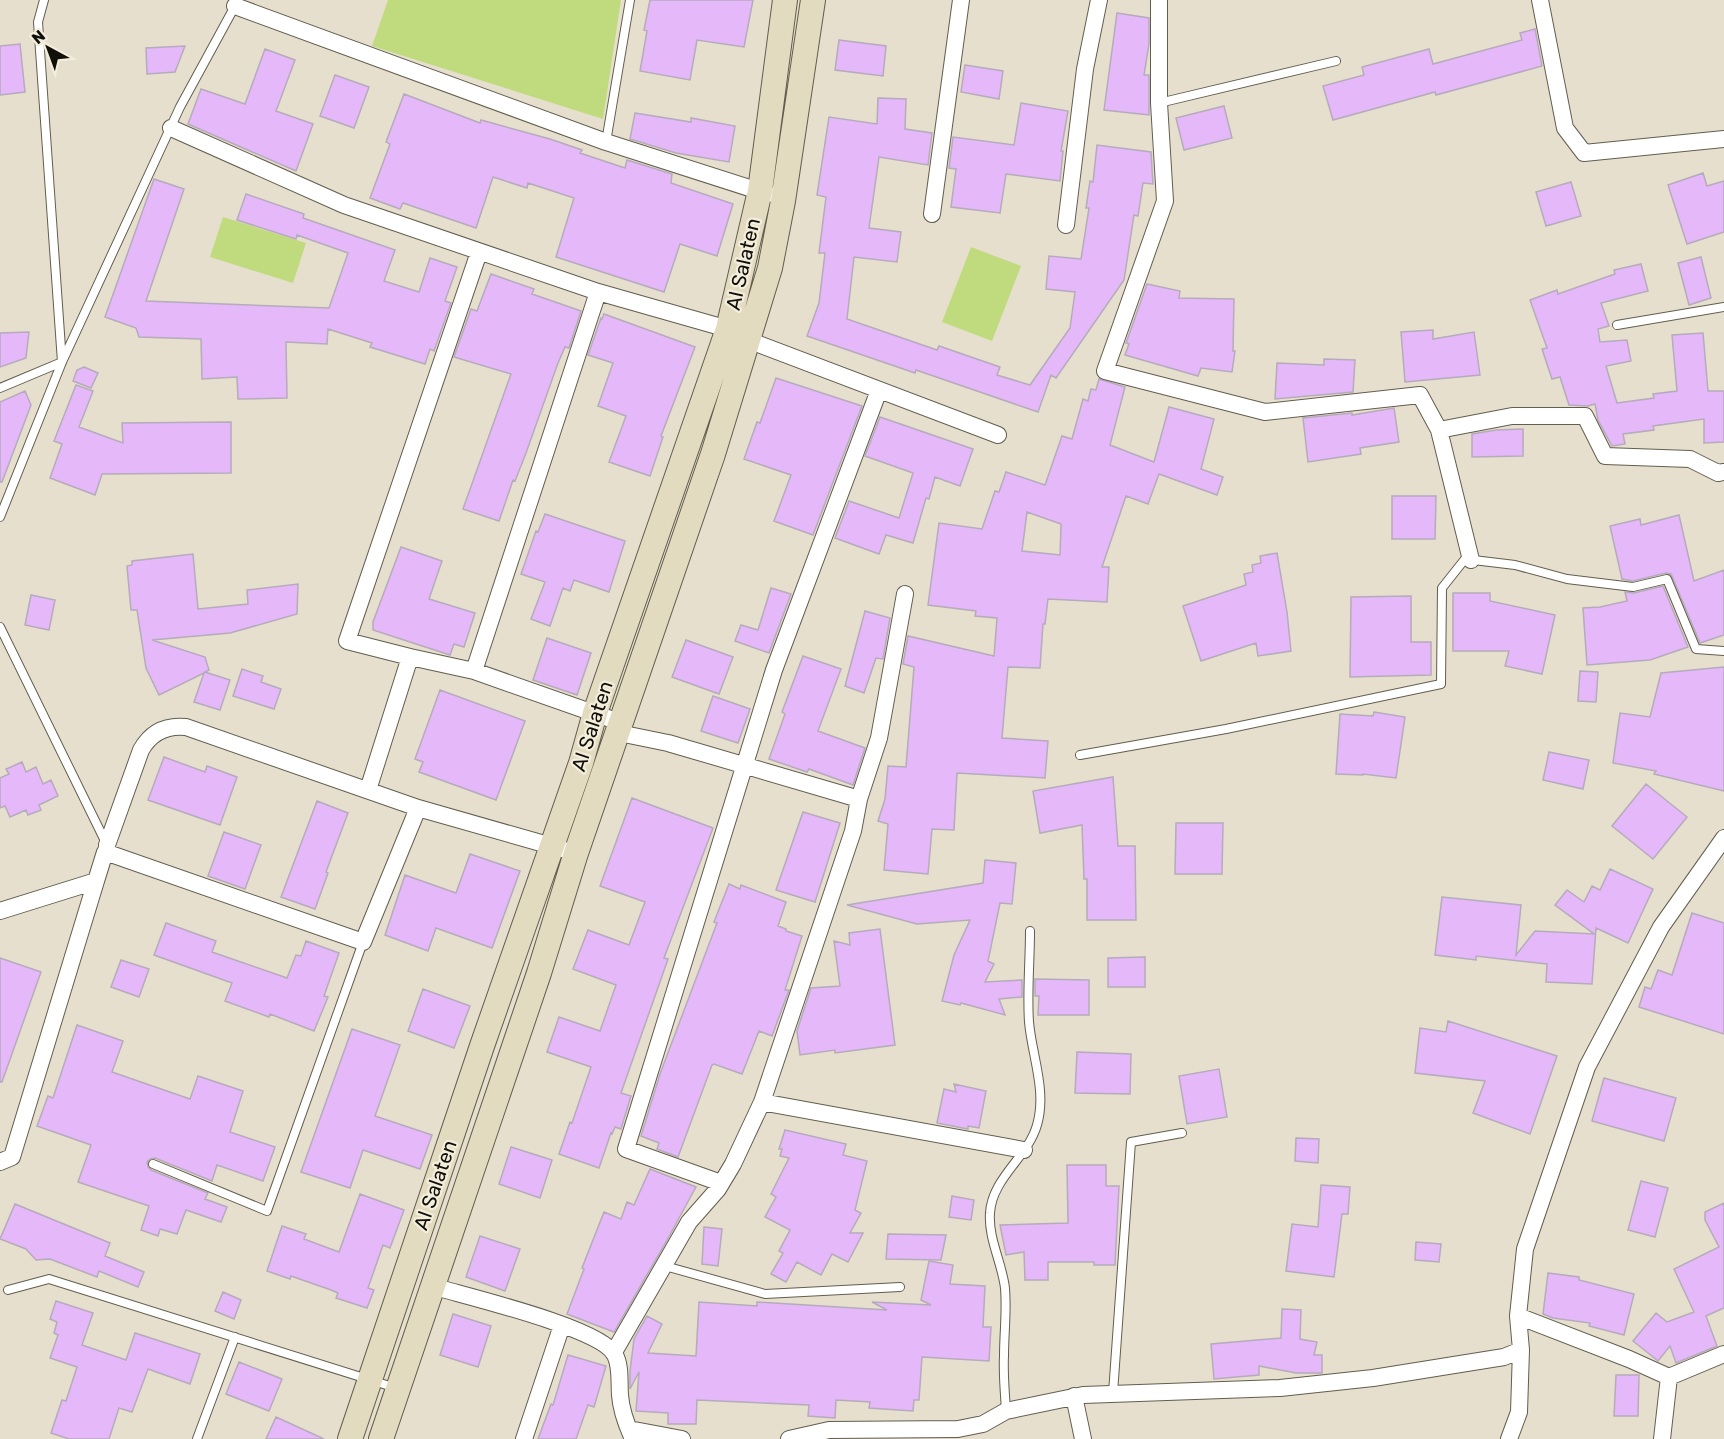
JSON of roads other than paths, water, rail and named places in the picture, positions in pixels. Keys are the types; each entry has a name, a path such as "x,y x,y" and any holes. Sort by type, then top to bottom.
{"main road":[{"name":"Al Salaten","path":"381,1439 539,973 576,853 713,454 738,334 785,0"},
{"name":"Al Salaten","path":"350,1439 581,763 595,713 738,334 770,268 783,201 813,0"}],"street":[{"path":"932,214 961,0"},
{"path":"1066,225 1085,69 1099,0"},
{"path":"1159,0 1159,103 1165,201 1105,371 1265,412 1420,395 1439,430 1471,560"},
{"path":"1540,0 1565,128 1584,153 1724,139"},
{"path":"235,6 606,142 694,172 760,190 783,201"},
{"path":"171,128 344,205 598,292 738,334 998,435"},
{"path":"479,252 347,641 474,671 595,713 620,728 859,800"},
{"path":"474,671 598,292"},
{"path":"721,1183 626,1149 774,670 879,390"},
{"path":"1439,430 1512,416 1585,416 1605,456 1690,459 1718,473 1724,472"},
{"path":"614,1352 688,1222 721,1183 733,1164 762,1102 841,871 853,831 859,800 879,738 904,594"},
{"path":"368,790 410,657"},
{"path":"0,1162 12,1156 106,848 141,750 151,736 167,728 186,727 418,808 576,853"},
{"path":"106,848 363,942 418,808"},
{"path":"1509,1439 1519,1412 1521,1350 1518,1316 1525,1249 1587,1067 1661,927 1724,838"},
{"path":"0,911 96,881"},
{"path":"762,1102 1024,1149"},
{"path":"432,1286 562,1325 606,1344 614,1352 618,1362 620,1399 631,1434 682,1439"},
{"path":"1518,1316 1669,1377 1724,1354"},
{"path":"524,1439 562,1325"},
{"path":"789,1439 829,1430 958,1429 983,1424 1006,1411 1074,1396 1280,1388 1373,1378 1504,1357 1521,1350"},
{"path":"1662,1439 1669,1377"},
{"path":"1074,1396 1083,1439"}],"lane":[{"path":"44,0 38,22 62,362"},
{"path":"606,142 630,0"},
{"path":"0,517 62,362 171,128 235,6"},
{"path":"1159,103 1336,61"},
{"path":"1617,326 1724,308"},
{"path":"0,388 62,362"},
{"path":"1080,755 1226,729 1441,684 1442,588 1465,559 1515,565 1567,579 1633,587 1666,579 1696,649 1724,651"},
{"path":"0,627 106,848"},
{"path":"1006,1411 1005,1287 1002,1266 990,1223 990,1210 1001,1182 1037,1126 1040,1102 1037,1062 1029,1022 1030,931"},
{"path":"153,1164 267,1211 363,942"},
{"path":"1113,1393 1131,1142 1182,1133"},
{"path":"665,1266 765,1294 900,1287"},
{"path":"8,1290 49,1279 399,1389"},
{"path":"197,1439 235,1337"}]}
